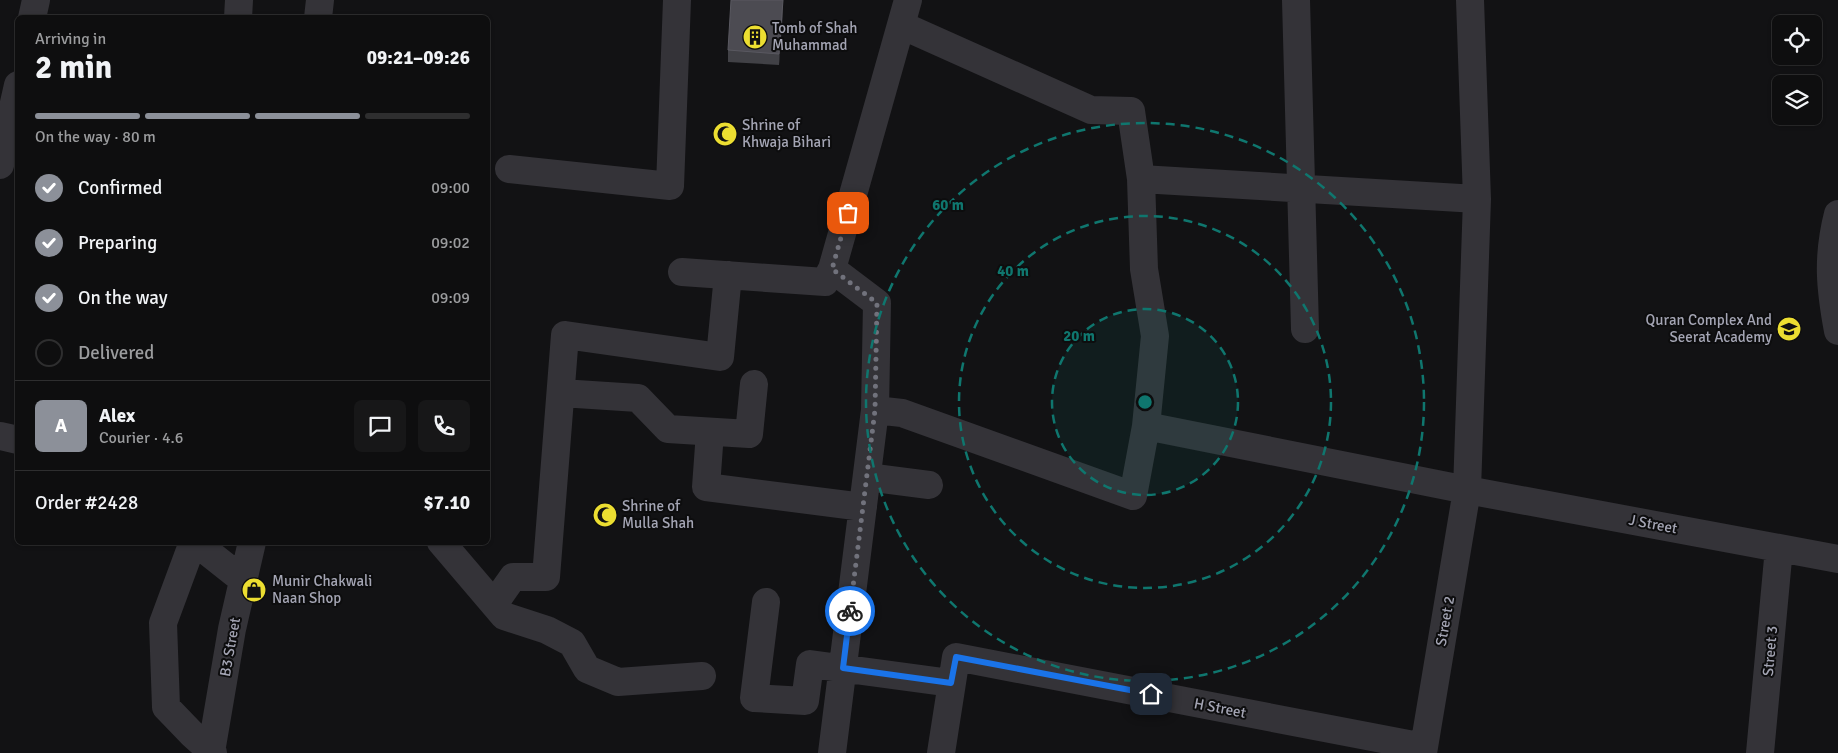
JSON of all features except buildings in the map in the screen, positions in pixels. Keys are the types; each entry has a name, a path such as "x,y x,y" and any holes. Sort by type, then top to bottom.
{"street":[{"path":"33,15 36,0"},
{"path":"238,15 239,0"},
{"path":"318,15 320,0"},
{"path":"509,170 670,186 677,0"},
{"path":"1296,0 1305,330"},
{"name":"Street 2","path":"1424,750 1467,490 1477,199 1470,0"},
{"path":"682,272 826,282 832,269 905,12 1091,110 1131,111 1141,179 1144,270 1155,336 1146,426 1133,496 902,413 875,410"},
{"path":"0,165 4,129 15,94"},
{"path":"1141,179 1477,199"},
{"path":"1838,214 1830,261 1831,292 1838,331"},
{"path":"832,269 877,303 875,410 832,753"},
{"path":"494,604 513,577 546,577 565,335 720,357 728,275"},
{"path":"561,393 638,398 668,429 749,434 754,384"},
{"name":"J Street","path":"1146,426 1467,490 1838,559"},
{"path":"710,432 706,487 863,507"},
{"path":"0,436 15,439"},
{"path":"867,477 929,485"},
{"path":"193,545 163,623 166,707 210,753"},
{"path":"198,545 243,580"},
{"name":"B3 Street","path":"210,753 232,629 251,545"},
{"path":"444,545 504,616 547,630 572,643 587,669 618,682 702,676"},
{"name":"Street 3","path":"1760,753 1779,548"},
{"name":"H Street","path":"766,602 754,698 805,701 810,664 843,668 954,670 1424,750"},
{"path":"941,753 954,670"}],"way so far":[{"path":"848,213 832,269 877,303 875,410 850,611"}],"place":[{"name":"Tomb of Shah Muhammad","path":"755,37"},
{"name":"Shrine of Khwaja Bihari","path":"725,134"},
{"name":"Quran Complex And Seerat Academy","path":"1789,329"},
{"name":"Shrine of Mulla Shah","path":"605,515"},
{"name":"Munir Chakwali Naan Shop","path":"254,590"}],"route":[{"path":"850,611 843,668 951,683 956,657 1151,694"}]}
